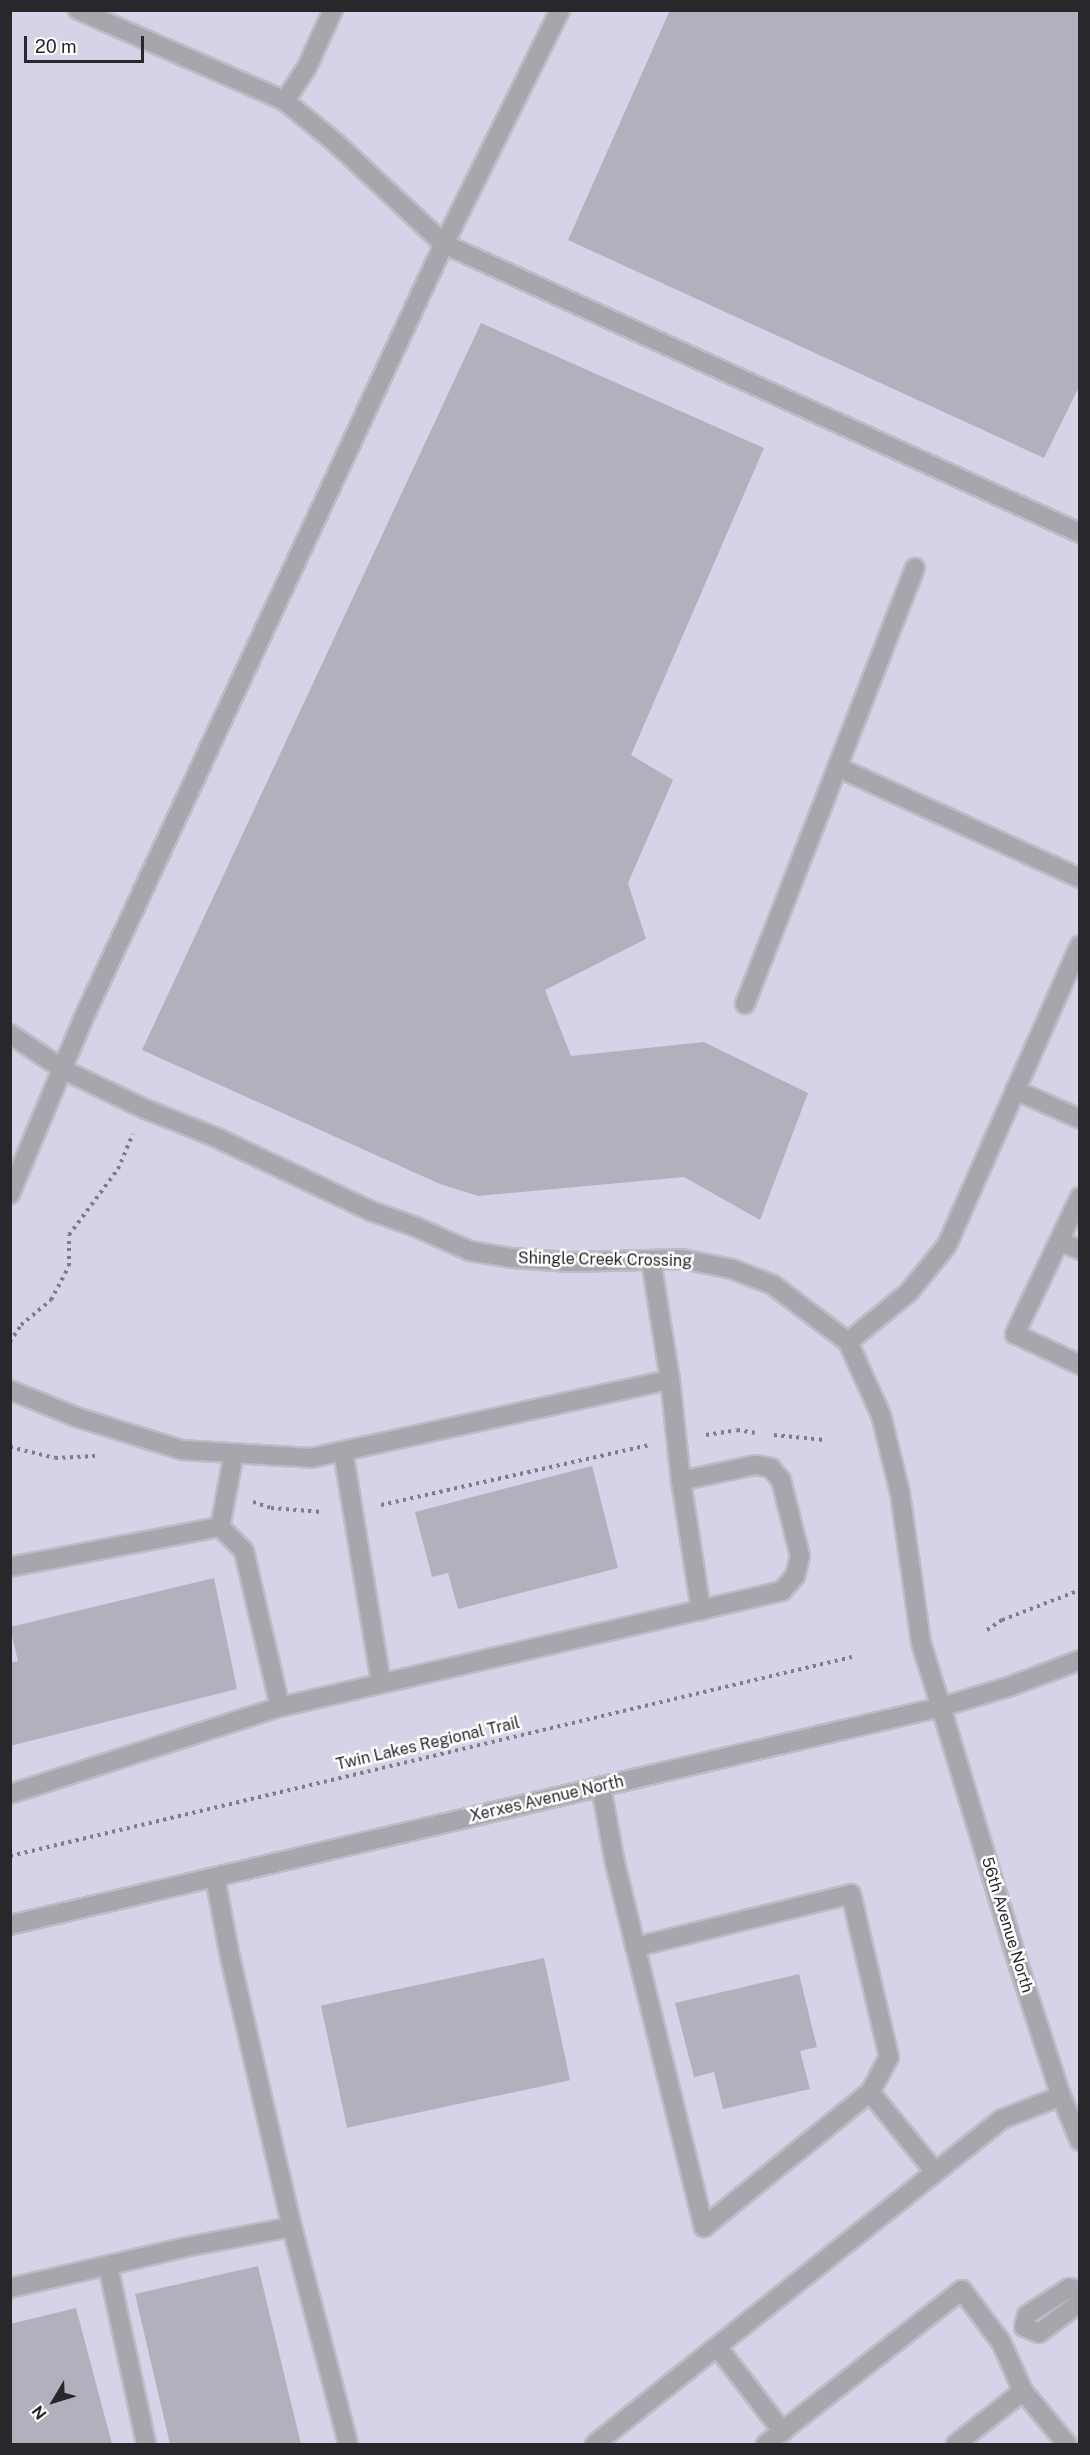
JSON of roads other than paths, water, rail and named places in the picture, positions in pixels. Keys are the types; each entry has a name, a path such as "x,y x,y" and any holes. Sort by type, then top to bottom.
{"street":[{"path":"285,101 307,67 333,10"},
{"path":"10,1194 94,996 444,244 561,10"},
{"path":"87,12 285,101 344,150 444,244 1080,533"},
{"path":"745,1004 915,568"},
{"path":"837,766 1080,878"},
{"path":"848,1342 909,1292 947,1245 1080,945"},
{"name":"Shingle Creek Crossing","path":"10,1034 64,1070 145,1109 213,1136 371,1211 470,1251 512,1258 558,1261 682,1259 732,1269 773,1285 848,1342 881,1415 900,1493 921,1644 941,1707"},
{"path":"1015,1090 1080,1119"},
{"path":"1080,1197 1015,1334 1080,1365"},
{"path":"1059,1241 1080,1250"},
{"path":"651,1260 670,1380 681,1481 701,1610"},
{"path":"10,1390 76,1417 182,1450 311,1458 670,1380"},
{"path":"343,1451 381,1683"},
{"path":"219,1527 234,1453"},
{"path":"10,1794 280,1707 782,1591 795,1576 800,1556 781,1480 771,1468 754,1465 681,1481"},
{"path":"10,1567 219,1527"},
{"path":"219,1527 244,1551 280,1707"},
{"name":"Xerxes Avenue North","path":"10,1925 941,1707 1011,1686 1080,1660"},
{"name":"56th Avenue North","path":"941,1707 1017,1960 1061,2096 1080,2141"},
{"path":"601,1787 635,1947 704,2227 870,2092 889,2057 851,1894 635,1947"},
{"path":"215,1877 230,1957 292,2227 348,2445"},
{"path":"870,2092 935,2172"},
{"path":"596,2445 1002,2119 1061,2096"},
{"path":"10,2288 186,2247 292,2227"},
{"path":"108,2266 146,2445"},
{"path":"1001,2342 1024,2327 1027,2315 1069,2288 1079,2291"},
{"path":"766,2445 962,2290 1001,2342 1023,2391 1067,2445"},
{"path":"718,2348 783,2432"},
{"path":"956,2445 1023,2391"}]}
